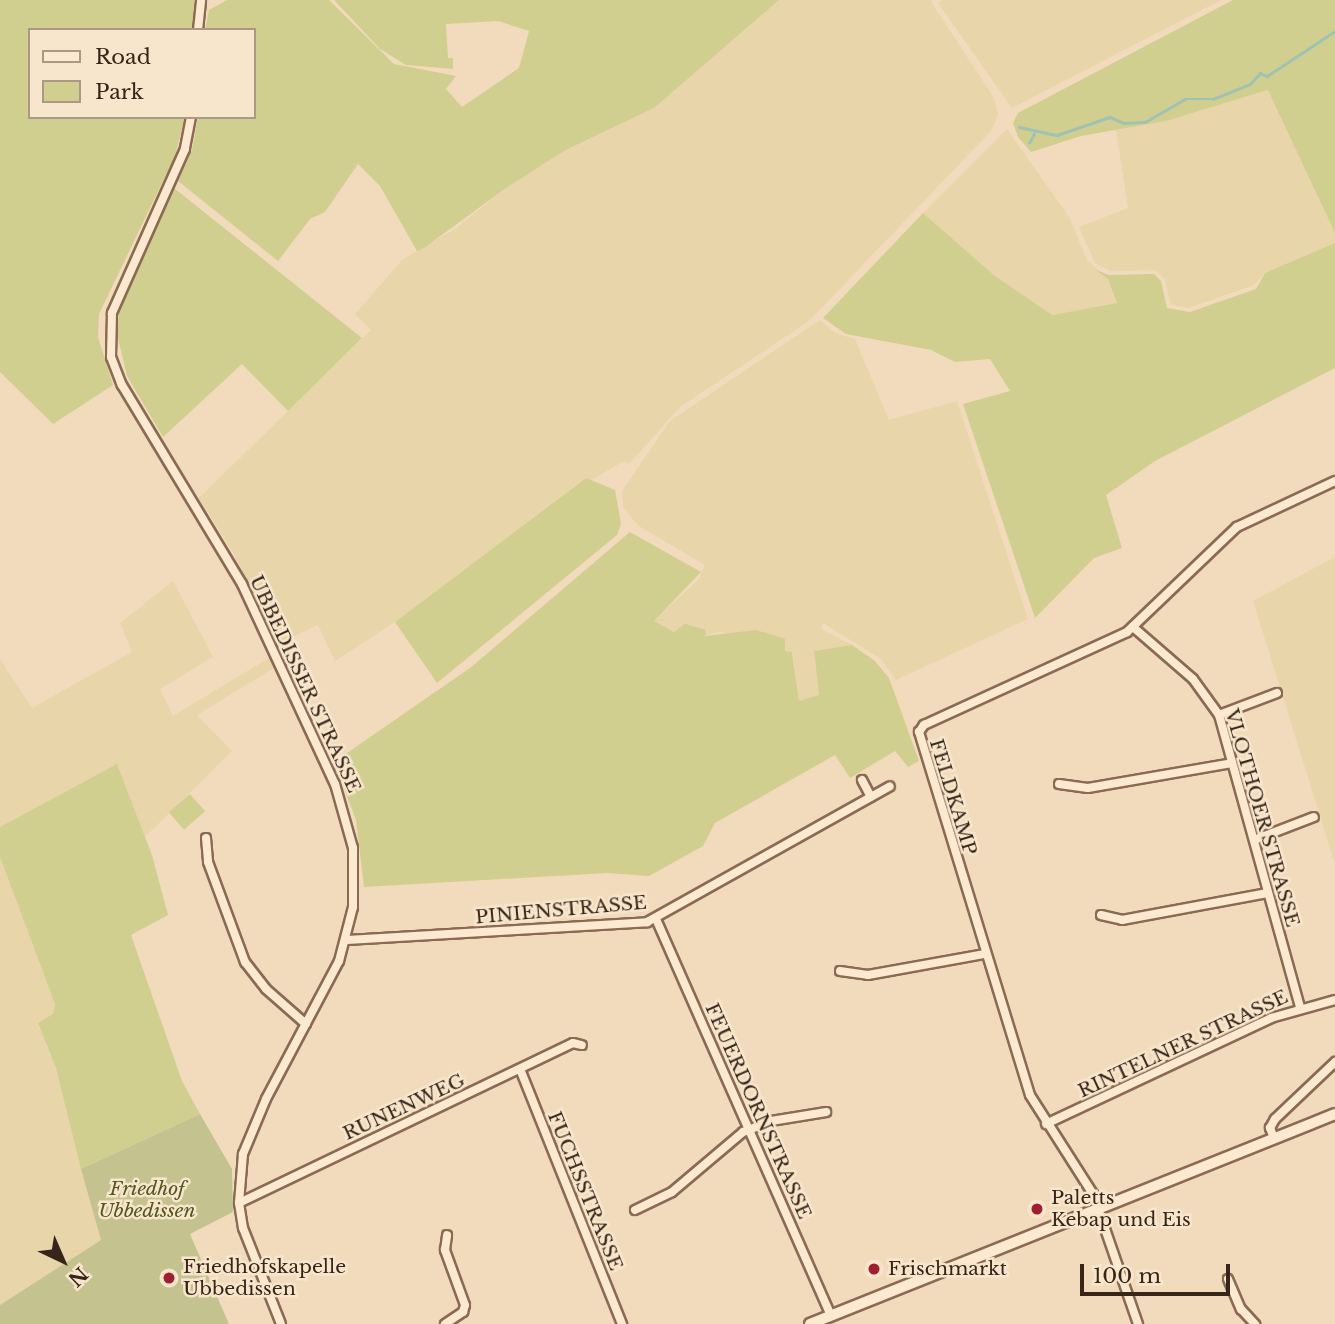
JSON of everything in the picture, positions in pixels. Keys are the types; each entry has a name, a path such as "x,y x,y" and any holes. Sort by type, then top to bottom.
{"street":[{"path":"198,28 201,0"},
{"name":"UBBEDISSER STRASSE","path":"191,119 185,149 112,313 111,357 122,386 233,566 341,799 354,867 347,940 249,1136 239,1203 251,1266 281,1324"},
{"name":"FELDKAMP","path":"1138,1324 1098,1208 1084,1179 1046,1124 1030,1095 919,732 924,725 1133,627 1237,527 1335,481"},
{"name":"VLOTHOER STRASSE","path":"1133,627 1193,679 1219,715 1300,1007"},
{"path":"1219,715 1277,692"},
{"path":"1059,783 1088,788 1232,763"},
{"path":"862,780 871,797"},
{"name":"PINIENSTRASSE","path":"347,940 607,926 656,919 890,786"},
{"path":"1254,840 1314,817"},
{"path":"206,838 208,862 240,953 258,980 306,1024"},
{"path":"1101,915 1122,920 1268,893"},
{"name":"FEUERDORNSTRASSE","path":"656,919 831,1315"},
{"path":"840,971 868,975 985,954"},
{"name":"RINTELNER STRASSE","path":"1046,1124 1300,1007 1335,1000"},
{"name":"RUNENWEG","path":"239,1203 573,1043 582,1045"},
{"path":"1274,1138 1272,1123 1335,1062"},
{"name":"FUCHSSTRASSE","path":"520,1069 622,1324"},
{"path":"635,1210 672,1192 750,1129 826,1112"},
{"path":"810,1324 1335,1114"},
{"path":"445,1324 463,1312 465,1305 445,1250 447,1235"},
{"path":"1228,1279 1241,1309 1255,1324"}],"shaded area":[{"path":"779,0 930,0 994,98 998,115 991,131 809,321 680,407 630,463 622,462 590,481 585,478 395,622 335,661 318,625 277,644 235,556 199,498 371,330 355,314 402,260 455,229 506,188 567,150 654,108"},
{"path":"943,0 1221,0 1012,108 938,3"},
{"path":"1269,90 1335,233 1335,243 1265,273 1254,285 1189,308 1171,305 1165,280 1155,270 1110,271 1095,263 1079,227 1128,208 1116,130 1166,121"},
{"path":"1007,129 1069,217 1087,260 1108,279 1117,303 1052,315 995,276 923,213"},
{"path":"820,320 835,333 855,339 889,420 957,401 1028,619 896,680 881,659 823,623 821,629 852,645 814,651 819,696 799,701 793,652 785,651 785,639 720,632 704,636 706,630 674,632 653,621 698,580 705,565 637,525 623,506 622,491 670,421"},
{"path":"1335,557 1335,864 1253,601"},
{"path":"173,581 213,657 160,689 173,716 269,658 274,668 197,715 232,751 145,837 117,764 0,827 0,659 32,708 132,652 120,623"},
{"path":"0,857 55,1004 53,1014 38,1024 56,1068 101,1240 0,1305"}],"green space":[{"path":"0,0 196,0 192,28 28,28 28,119 184,119 175,156 99,314 98,337 113,385 53,424 0,372"},
{"path":"227,0 329,0 394,64 456,76 446,89 462,107 519,68 529,31 498,21 446,24 448,58 453,58 453,69 406,65 380,49 334,0 779,0 654,108 566,150 506,188 424,248 417,251 380,186 358,164 325,212 310,219 278,261 178,181 192,150 198,119 256,119 256,28 205,28 209,10"},
{"path":"1233,0 1335,0 1335,233 1268,90 1166,121 1081,136 1031,152 1018,137 1013,123 1018,113"},
{"path":"174,188 362,338 288,411 242,364 163,437 127,376 117,334 119,312"},
{"path":"923,213 995,276 1052,315 1117,303 1108,279 1096,270 1109,275 1154,274 1161,281 1167,308 1190,312 1256,289 1265,273 1335,243 1335,368 1155,461 1106,495 1122,548 1094,558 1035,618 963,404 1010,391 990,359 955,362 931,350 846,334 823,318"},
{"path":"586,478 615,490 621,524 617,535 437,683 395,622"},
{"path":"630,532 701,572 654,621 674,632 685,624 706,630 705,636 756,630 785,639 785,651 792,652 799,701 819,695 814,651 852,645 875,661 889,678 919,761 908,767 895,751 850,778 835,755 715,823 703,846 649,876 608,873 364,887 356,820 334,762 470,668"},
{"path":"117,764 152,855 168,915 131,935 182,1081 200,1114 81,1169 56,1068 38,1023 53,1014 55,1004 0,857 0,827"},
{"path":"190,794 205,811 184,830 169,812"},
{"name":"Friedhof Ubbedissen","path":"200,1114 232,1169 233,1212 190,1234 229,1324 0,1324 0,1305 101,1240 81,1169"}],"waterway":[{"path":"1019,127 1057,135 1110,117 1124,123 1145,122 1185,99 1213,99 1250,84 1260,73 1267,76 1335,31"},
{"path":"1029,143 1034,134"}],"place":[{"name":"Paletts Kebap und Eis","path":"1037,1209"},
{"name":"Frischmarkt","path":"874,1269"},
{"name":"Friedhofskapelle Ubbedissen","path":"169,1278"}]}
